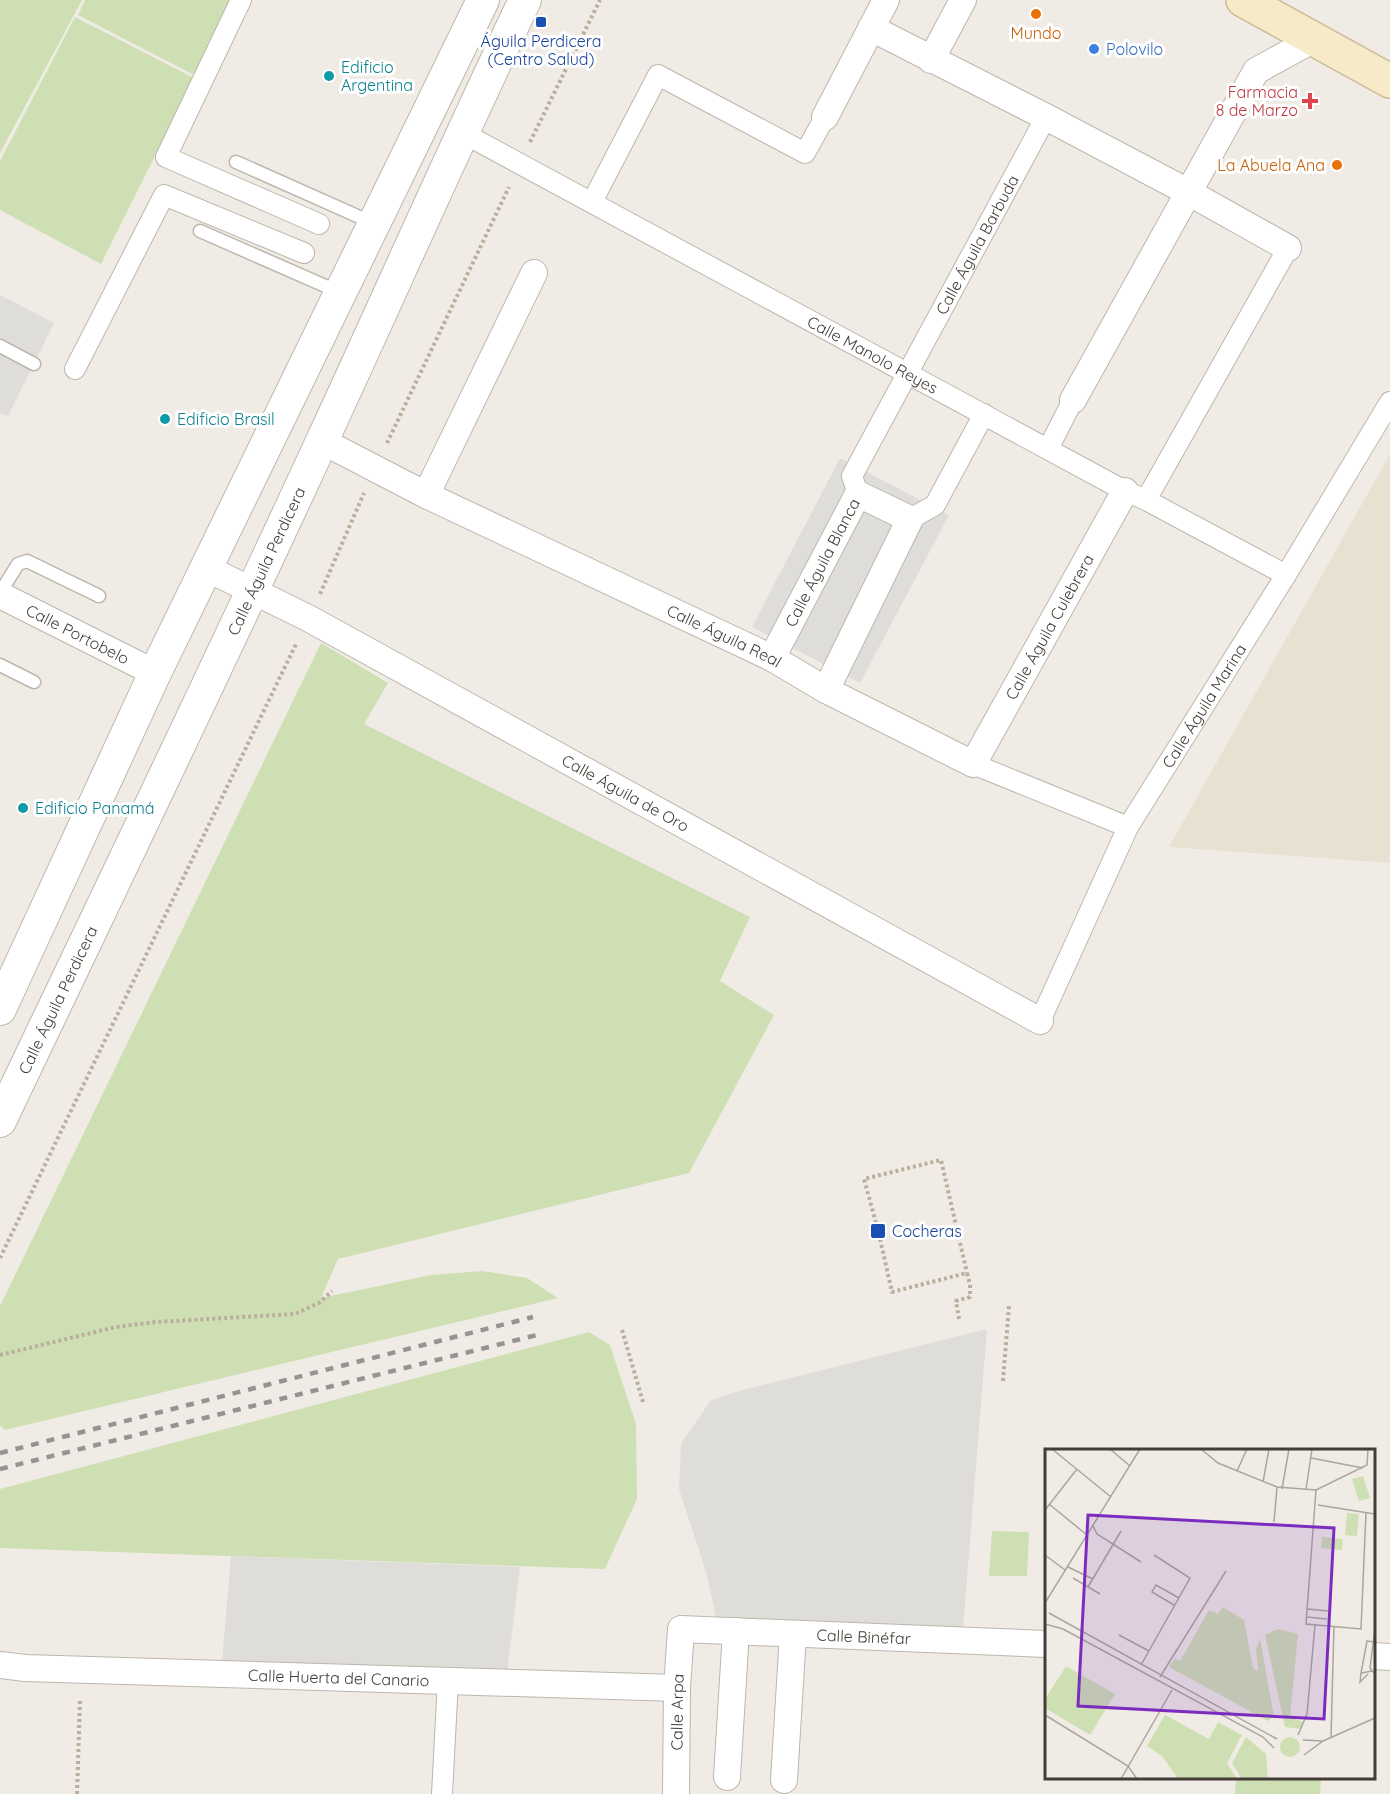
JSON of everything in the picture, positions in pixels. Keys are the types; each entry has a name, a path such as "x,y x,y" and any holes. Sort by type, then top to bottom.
{"main road":[{"path":"1247,1 1390,81"}],"street":[{"path":"241,0 166,158 319,224"},
{"path":"0,1009 155,674 483,0"},
{"name":"Calle Águila Perdicera","path":"0,1121 252,591 461,132 525,0"},
{"path":"592,202 658,75 805,153 886,0"},
{"path":"931,60 963,0"},
{"path":"871,28 1046,117 1288,248"},
{"path":"1048,449 1256,71 1314,39"},
{"name":"Calle Águila Barbuda","path":"858,494 852,476 1046,117"},
{"name":"Calle Manolo Reyes","path":"461,132 1286,575"},
{"path":"75,369 164,195 304,253"},
{"name":"Calle Águila Culebrera","path":"973,764 1288,248"},
{"path":"426,495 534,273"},
{"name":"Calle Águila Marina","path":"1040,1021 1128,828 1286,575 1390,402"},
{"path":"826,690 910,519 935,505 984,414"},
{"name":"Calle Águila Real","path":"322,441 426,495 772,658 826,690 973,764 1128,828"},
{"name":"Calle Águila Blanca","path":"772,658 858,494 910,519"},
{"name":"Calle Águila de Oro","path":"206,568 308,618 1040,1021"},
{"name":"Calle Portobelo","path":"0,594 155,674"},
{"name":"Calle Binéfar","path":"681,1629 1045,1644"},
{"name":"Calle Arpa","path":"676,1794 677,1688 681,1629"},
{"path":"728,1777 736,1631"},
{"path":"784,1779 793,1634"},
{"name":"Calle Huerta del Canario","path":"0,1665 80,1670 677,1688"},
{"path":"442,1794 448,1680"}],"lane":[{"path":"236,162 374,224"},
{"path":"200,231 340,293"},
{"path":"0,345 34,364"},
{"path":"0,594 18,564 27,561 99,596"},
{"path":"0,665 34,682"}],"path":[{"path":"389,438 600,0"},
{"path":"319,595 366,487"},
{"path":"0,1258 298,640"},
{"path":"876,1223 864,1179 941,1160 970,1285 970,1297 956,1301 959,1319"},
{"path":"880,1239 892,1292 967,1273"},
{"path":"0,1355 116,1327 156,1322 295,1314 319,1303 332,1291"},
{"path":"1003,1381 1009,1306"},
{"path":"622,1330 643,1402"},
{"path":"77,1794 80,1670"}],"shaded area":[{"path":"0,295 54,323 8,416 0,413"},
{"path":"1390,454 1390,863 1169,847"},
{"path":"840,458 949,515 860,683 752,627"},
{"path":"987,1329 962,1641 719,1631 707,1575 679,1489 681,1444 711,1400"},
{"path":"231,1556 520,1567 506,1682 221,1674"}],"green space":[{"path":"0,0 82,0 0,153"},
{"path":"85,0 234,0 196,76 78,15"},
{"path":"75,17 194,78 101,264 0,210 0,161"},
{"path":"321,643 388,683 364,724 750,917 720,981 774,1015 689,1173 338,1259 321,1298 431,1275 482,1271 527,1278 558,1298 5,1430 0,1425 0,1306"},
{"path":"589,1332 610,1345 636,1424 637,1499 605,1569 0,1548 0,1489"},
{"path":"992,1531 1029,1532 1027,1576 989,1576"},
{"path":"1236,1779 1321,1779 1320,1794 1235,1794"}],"railway":[{"path":"0,1453 533,1317"},
{"path":"0,1469 537,1335"}],"place":[{"name":"Mundo","path":"1036,14"},
{"name":"Águila Perdicera (Centro Salud)","path":"541,22"},
{"name":"Polovilo","path":"1094,49"},
{"name":"Edificio Argentina","path":"329,76"},
{"name":"Farmacia 8 de Marzo","path":"1310,101"},
{"name":"La Abuela Ana","path":"1337,165"},
{"name":"Edificio Brasil","path":"165,419"},
{"name":"Edificio Panamá","path":"23,808"},
{"name":"Cocheras","path":"878,1231"}]}
